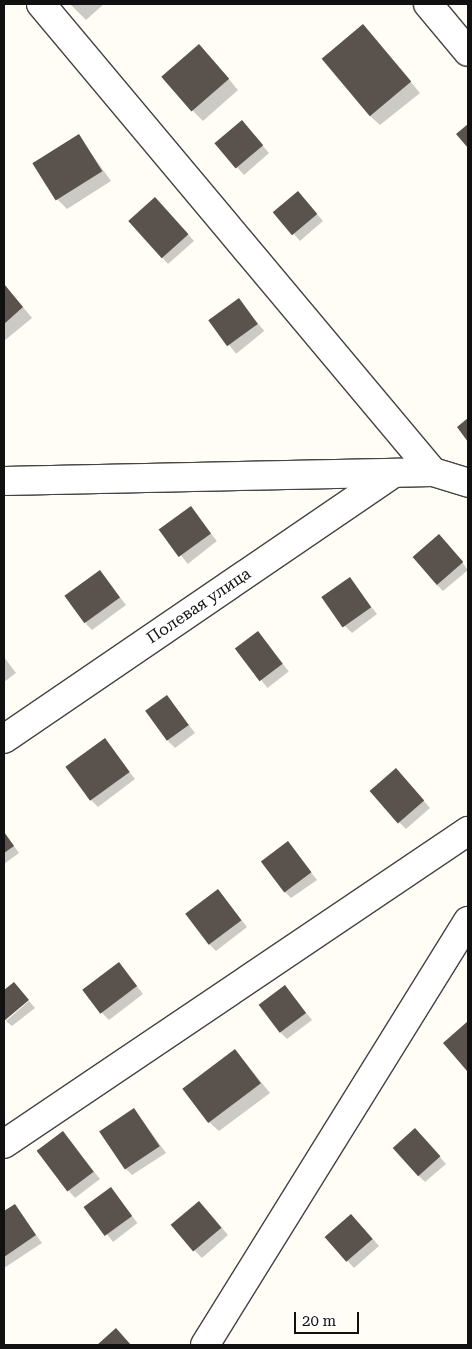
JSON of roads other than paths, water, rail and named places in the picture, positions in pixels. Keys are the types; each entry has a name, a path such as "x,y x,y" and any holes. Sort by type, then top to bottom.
{"street":[{"path":"41,4 433,472"},
{"path":"428,4 468,52"},
{"path":"4,481 433,472 468,483"},
{"name":"Полевая улица","path":"4,739 394,473"},
{"path":"4,1144 468,831"},
{"path":"205,1345 468,921"}]}
